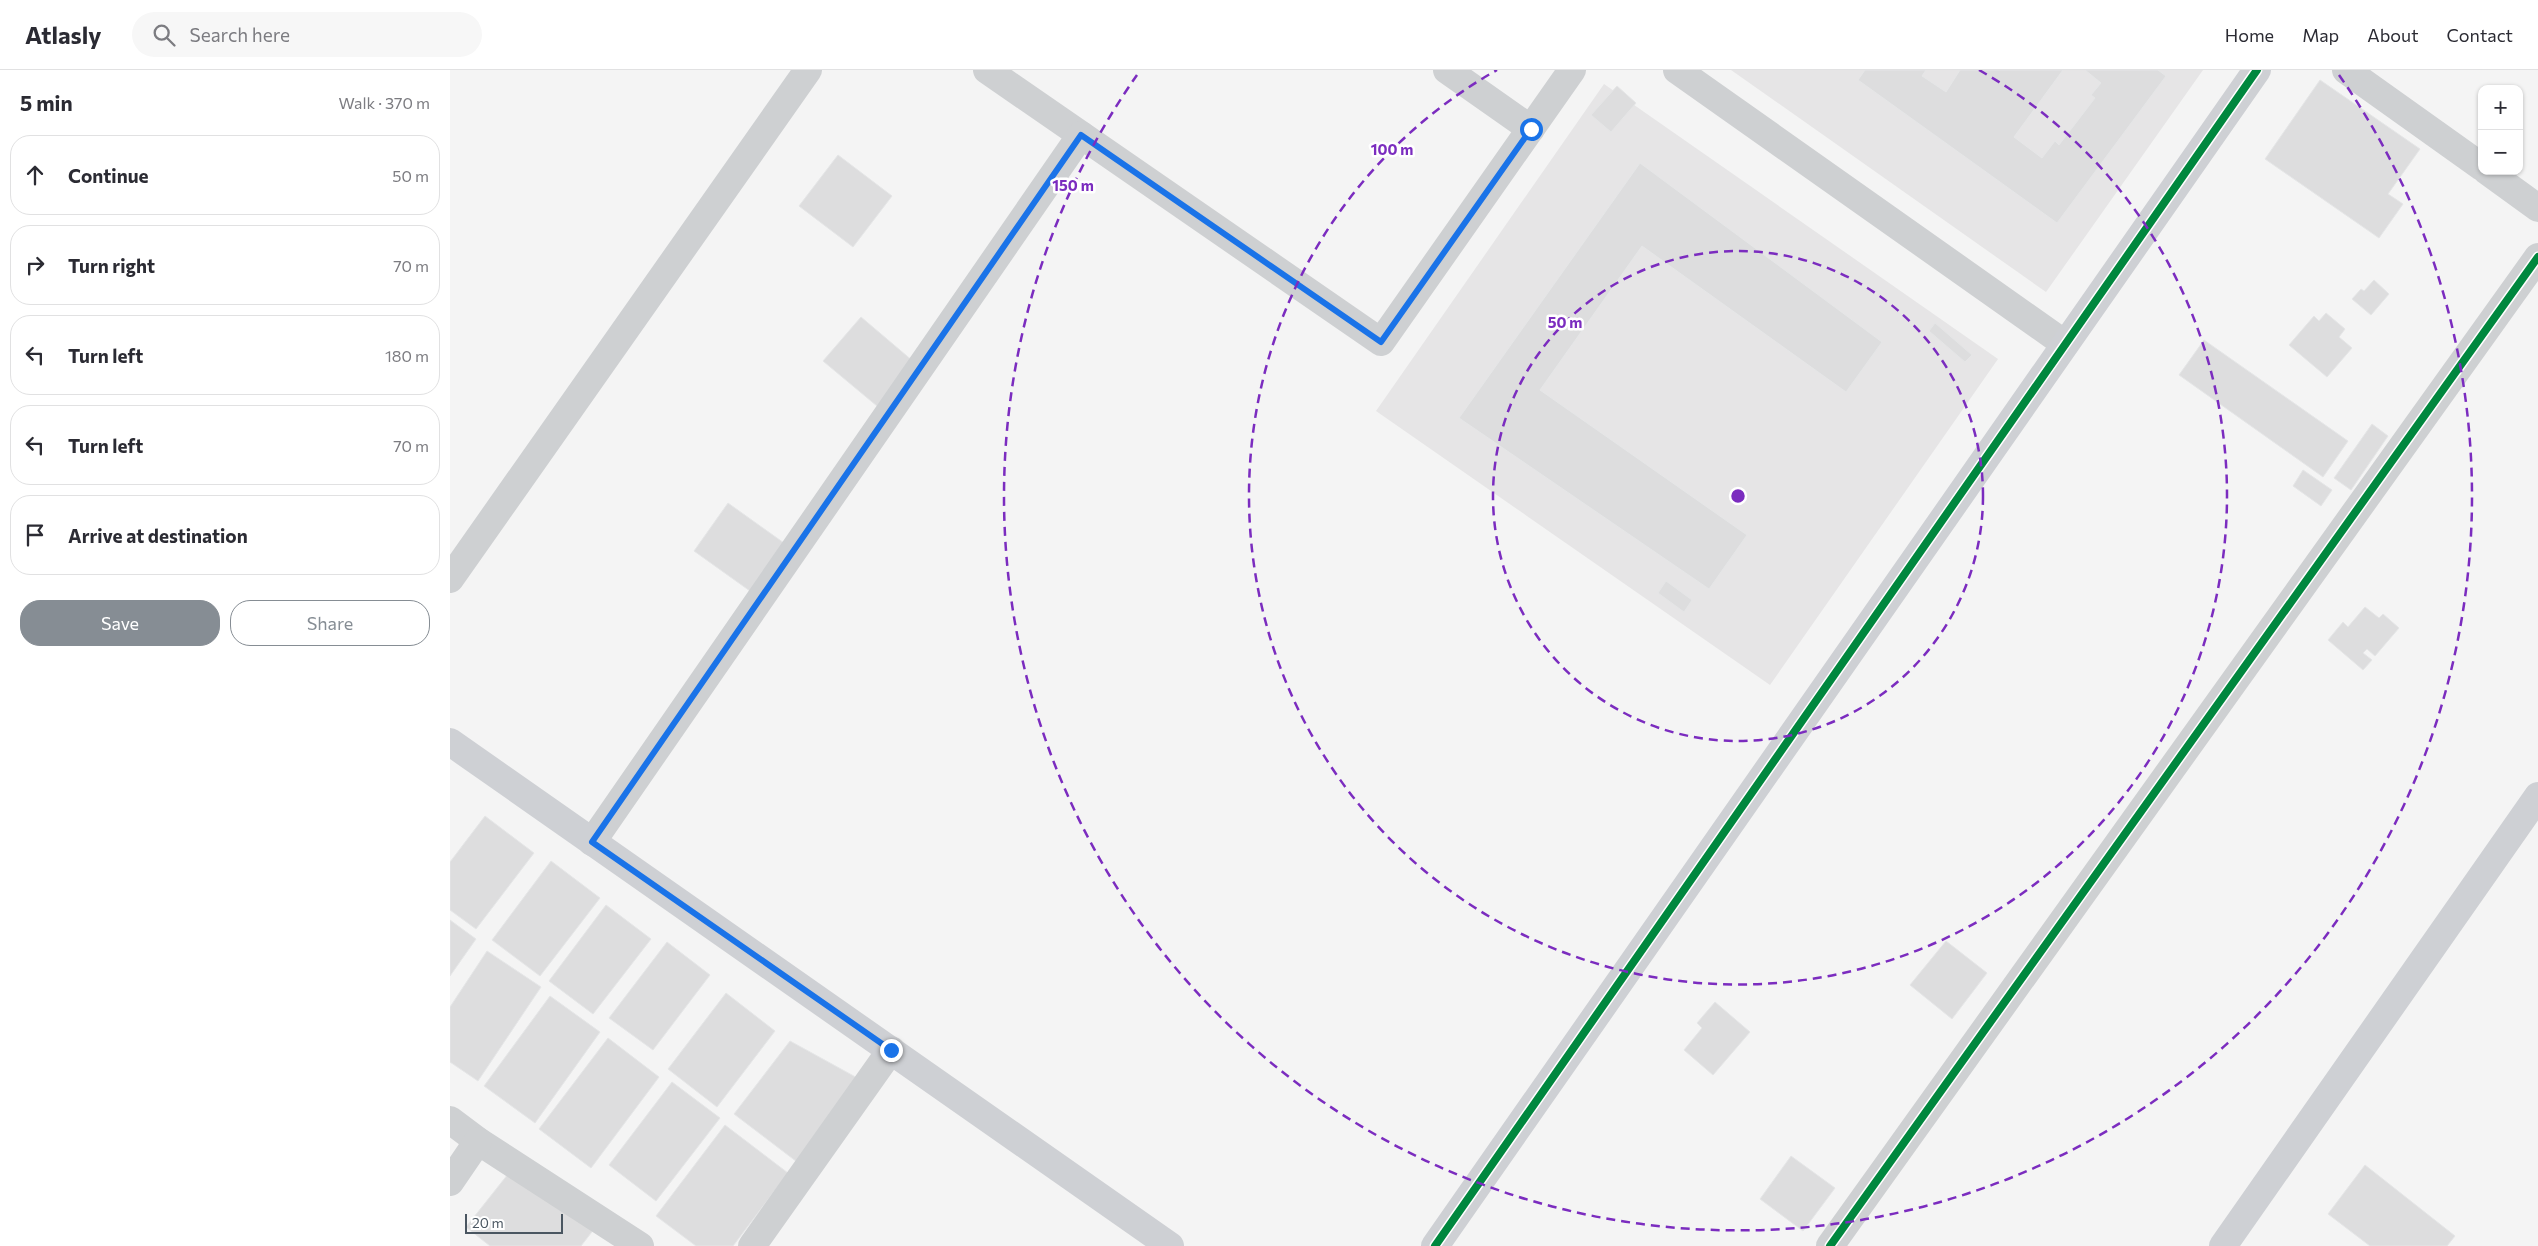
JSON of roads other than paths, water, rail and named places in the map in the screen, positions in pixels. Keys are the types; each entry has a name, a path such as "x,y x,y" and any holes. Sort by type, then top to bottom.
{"street":[{"path":"450,579 808,70"},
{"path":"987,70 1381,342 1572,70"},
{"path":"1447,70 1531,129"},
{"path":"1677,70 2065,344"},
{"path":"1435,1246 2257,70"},
{"path":"2346,70 2478,164"},
{"path":"592,842 1081,135"},
{"path":"2493,175 2538,208"},
{"path":"1830,1246 2538,257"},
{"path":"450,742 1170,1246"},
{"path":"2223,1246 2538,796"},
{"path":"752,1246 891,1050"},
{"path":"450,1120 478,1141 640,1246"},
{"path":"450,1182 478,1141"}]}
